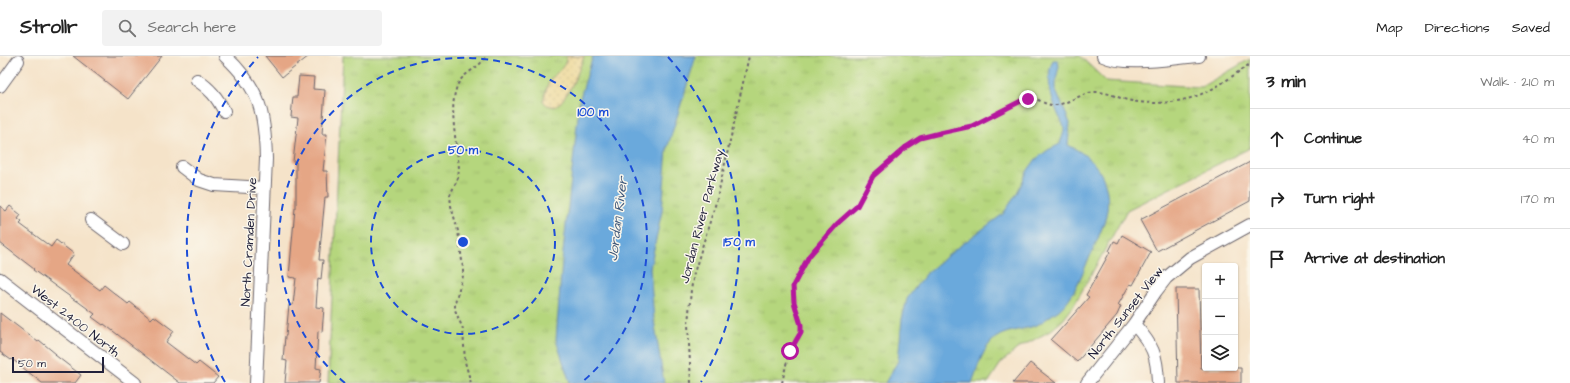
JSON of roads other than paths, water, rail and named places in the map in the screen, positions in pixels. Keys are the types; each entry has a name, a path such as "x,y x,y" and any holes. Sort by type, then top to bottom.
{"street":[{"name":"North Cramden Drive","path":"225,56 237,67 250,84 259,103 265,134 266,159 256,383"},
{"path":"1103,56 1123,60 1156,61 1199,56"},
{"path":"0,86 18,61"},
{"path":"197,80 209,88 218,99 224,111"},
{"path":"182,167 199,180 214,185 264,188"},
{"path":"91,220 123,244"},
{"name":"North Sunset View","path":"1087,383 1134,324 1156,291 1177,268 1190,258 1248,230"},
{"name":"West 2400 North","path":"0,279 136,383"},
{"path":"1134,324 1147,339 1153,350 1157,364 1158,383"}],"water":[{"name":"Jordan River","path":"593,56 696,56 667,149 662,211 650,268 654,320 664,383 570,383 556,340 562,261 580,98"},
{"path":"1053,60 1058,60 1059,66 1056,80 1056,91 1070,123 1068,145 1086,156 1099,171 1104,179 1108,199 1106,216 1102,229 1076,287 1069,299 1059,310 1039,324 1007,332 991,342 982,356 972,383 885,383 898,361 902,319 907,299 917,285 928,272 957,248 1003,214 1016,195 1028,170 1036,159 1048,150 1060,144 1064,133 1064,127 1053,101 1049,80 1049,73"}]}
